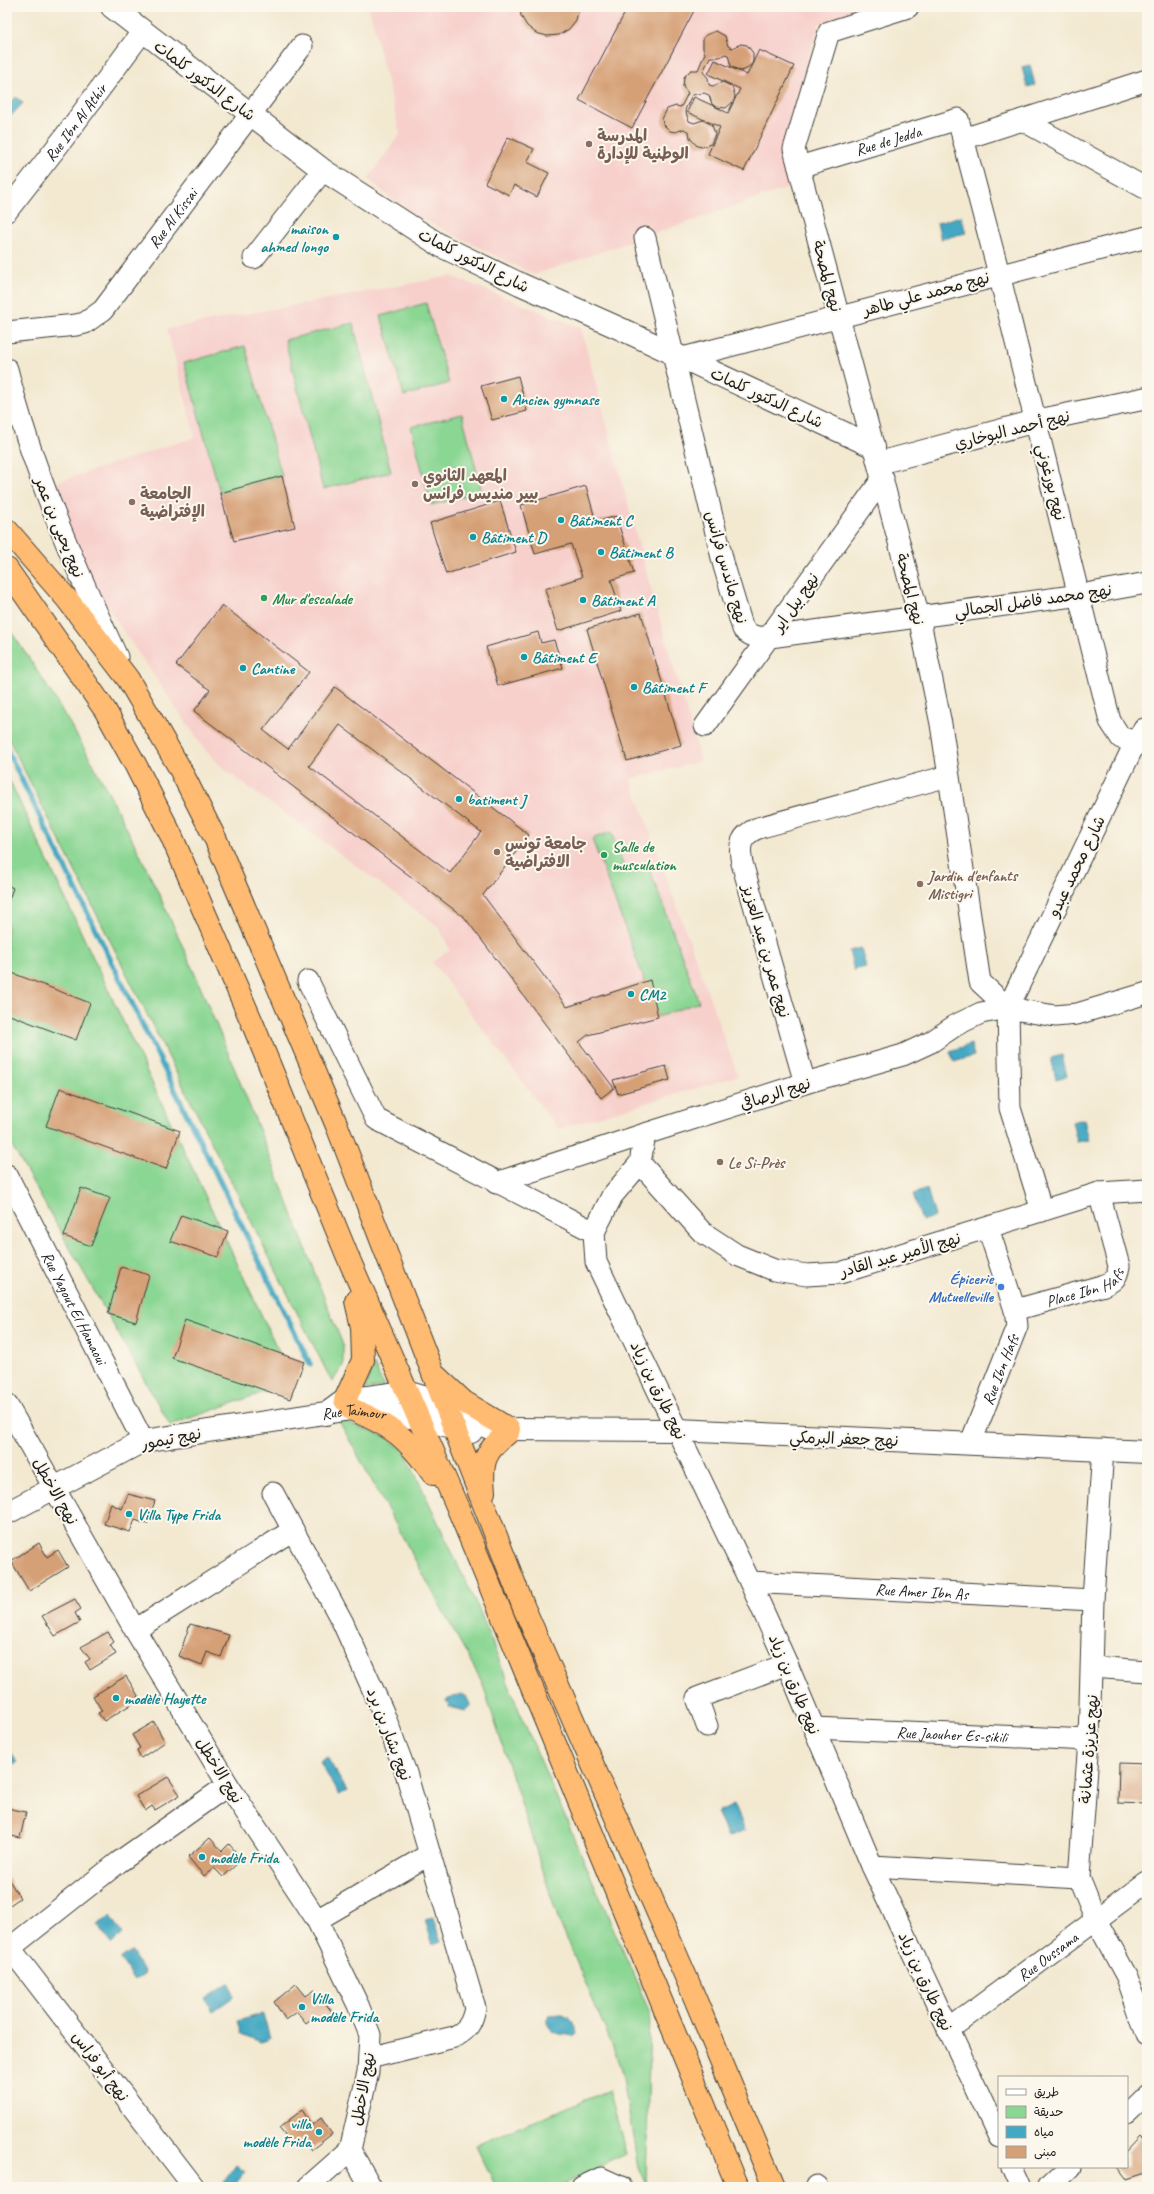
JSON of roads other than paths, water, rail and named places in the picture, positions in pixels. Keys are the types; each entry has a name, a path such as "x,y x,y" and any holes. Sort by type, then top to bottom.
{"highway":[{"path":"7,523 128,679 180,767 216,840 337,1126 434,1374 442,1415 491,1543 524,1608"},
{"path":"7,530 67,599"},
{"path":"7,569 104,710 135,764 171,835 347,1255 456,1506 738,2187"},
{"path":"7,579 49,628"},
{"path":"317,1181 338,1213 416,1385 442,1415 485,1507 524,1608 686,1977 774,2187"},
{"path":"347,1255 362,1327 364,1351 348,1405 379,1420 396,1431 417,1451 456,1506"},
{"path":"434,1374 464,1402 509,1431 496,1441 486,1455 482,1475 485,1507"},
{"path":"406,1392 442,1415"}],"street":[{"name":"شارع الدكتور كلمات","path":"112,7 142,32 323,170 411,228 455,253 678,356 879,463"},
{"name":"نهج المصحة","path":"908,7 829,32 794,149 919,617 941,724 980,982 1008,1008"},
{"name":"Rue Ibn Al Athir","path":"7,211 63,139 142,32"},
{"name":"Rue Al Kissai","path":"7,332 76,325 85,323 98,314 302,46"},
{"path":"963,139 1147,80"},
{"name":"Rue de Jedda","path":"799,167 958,119 963,139"},
{"path":"1022,120 1147,189"},
{"name":"نهج بورغوني","path":"963,139 999,274 1080,594 1110,721 1121,738 1143,735"},
{"path":"254,258 323,170"},
{"name":"نهج محمد علي طاهر","path":"678,356 1147,237"},
{"name":"نهج ماندس فرانس","path":"645,238 678,356 724,566 743,629 757,638 919,617"},
{"name":"نهج يحيى بن عمر","path":"7,375 32,454 71,558 128,679"},
{"name":"نهج أحمد البوخاري","path":"879,463 1036,421 1147,398"},
{"name":"نهج بيل اير","path":"705,726 770,637 879,463"},
{"name":"نهج محمد فاضل الجمالي","path":"919,617 1147,583"},
{"name":"شارع محمد عبدو","path":"1008,1008 1143,735"},
{"name":"نهج عمر بن عبد العزيز","path":"805,1083 739,851 742,839 749,832 758,828 948,776"},
{"path":"308,981 376,1120 594,1232 612,1196 640,1163 645,1134"},
{"path":"1042,1211 1010,1108 1008,1008 1055,1016 1077,1014 1147,993"},
{"name":"نهج الرصافي","path":"496,1183 805,1083 904,1055 931,1042 956,1025 981,1013 1008,1008"},
{"name":"نهج الأمير عبد القادر","path":"640,1163 702,1232 737,1256 774,1270 807,1275 840,1273 1099,1193 1147,1190"},
{"name":"Rue Yagout El Hamaoui","path":"7,1175 142,1441"},
{"name":"Place Ibn Hafs","path":"1015,1310 1111,1283 1118,1277 1119,1266 1099,1193"},
{"name":"Rue Ibn Hafs","path":"971,1442 1017,1326 1015,1310 988,1228"},
{"name":"نهج طارق بن زياد","path":"594,1232 596,1262 750,1582 787,1664 872,1866 998,2135"},
{"path":"406,1392 442,1415"},
{"name":"Rue Taimour","path":"326,1414 348,1405 406,1392"},
{"name":"نهج الاخطل","path":"7,1405 135,1630 228,1785 317,1920 370,2035 368,2072 350,2150"},
{"name":"Rue Taimour","path":"348,1405 418,1418 442,1415"},
{"name":"نهج تيمور","path":"7,1513 142,1441 326,1414"},
{"name":"نهج جعفر البرمكي","path":"442,1415 470,1432 509,1431 540,1428 678,1430 854,1439 971,1442 1147,1452"},
{"name":"نهج عزيزة عثمانة","path":"1103,1449 1093,1600 1089,1740 1079,1878 1096,1920 1127,1977 1147,2035"},
{"name":"نهج بشار بن برد","path":"273,1493 343,1623 383,1712 406,1773 475,2008 473,2020 465,2031 454,2037 369,2058"},
{"path":"135,1630 293,1530"},
{"name":"Rue Amer Ibn As","path":"750,1582 1093,1600"},
{"path":"707,1726 697,1698 787,1664"},
{"path":"1092,1667 1147,1671"},
{"name":"Rue Jaouher Es-sikili","path":"814,1728 1089,1740"},
{"path":"9,1948 119,1862 228,1785"},
{"path":"317,1920 430,1854"},
{"path":"872,1866 1079,1878"},
{"name":"Rue Oussama","path":"948,2030 1147,1882"},
{"name":"نهج أبو فراس","path":"9,1948 188,2185"},
{"path":"1128,2113 1147,2096"},
{"path":"308,2187 350,2150 371,2187"},
{"path":"1012,2168 1021,2187"},
{"path":"1050,2187 1070,2168"},
{"path":"582,2187 601,2178 621,2187"}],"water":[{"path":"1030,65 1035,85 1027,87 1022,67"},
{"path":"16,97 23,103 7,120 7,107"},
{"path":"961,216 966,233 941,239 937,223"},
{"path":"861,948 866,967 854,970 849,951"},
{"path":"971,1044 974,1056 954,1062 950,1051"},
{"path":"1062,1055 1067,1076 1056,1079 1051,1058"},
{"path":"1084,1119 1089,1140 1077,1142 1072,1122"},
{"path":"927,1189 935,1216 922,1221 913,1194"},
{"path":"461,1694 466,1696 471,1706 466,1711 449,1707 446,1700"},
{"path":"7,1744 17,1763 9,1767 7,1763"},
{"path":"327,1757 347,1791 339,1795 320,1762"},
{"path":"734,1804 745,1830 728,1837 717,1812"},
{"path":"110,1916 122,1934 112,1944 97,1924"},
{"path":"433,1918 441,1942 433,1945 425,1920"},
{"path":"131,1951 145,1973 135,1980 120,1959"},
{"path":"228,1983 235,1996 213,2011 206,1998"},
{"path":"263,2014 270,2039 261,2042 241,2034 237,2021"},
{"path":"562,2014 571,2018 574,2023 577,2033 573,2036 554,2032 546,2023 549,2015"},
{"path":"236,2165 245,2172 233,2187 229,2187 223,2183"}],"waterway":[{"path":"7,750 310,1364"}],"place":[{"name":"المدرسة الوطنية للإدارة","path":"589,144"},
{"name":"maison ahmed longo","path":"336,237"},
{"name":"Ancien gymnase","path":"504,399"},
{"name":"المعهد الثانوي بيير منديس فرانس","path":"415,484"},
{"name":"الجامعة الإفتراضية","path":"132,502"},
{"name":"Bâtiment C","path":"561,520"},
{"name":"Bâtiment D","path":"473,537"},
{"name":"Bâtiment B","path":"601,552"},
{"name":"Mur d'escalade","path":"264,598"},
{"name":"Bâtiment A","path":"583,600"},
{"name":"Bâtiment E","path":"524,657"},
{"name":"Cantine","path":"243,668"},
{"name":"Bâtiment F","path":"634,687"},
{"name":"batiment J","path":"459,799"},
{"name":"جامعة تونس الافتراضية","path":"497,852"},
{"name":"Salle de musculation","path":"604,855"},
{"name":"Jardin d'enfants Mistigri","path":"920,884"},
{"name":"CM2","path":"631,994"},
{"name":"Le Si-Près","path":"720,1162"},
{"name":"Épicerie Mutuelleville","path":"1001,1287"},
{"name":"Villa Type Frida","path":"129,1514"},
{"name":"modèle Hayette","path":"116,1698"},
{"name":"modèle Frida","path":"202,1857"},
{"name":"Villa modèle Frida","path":"302,2007"},
{"name":"villa modèle Frida","path":"319,2132"}]}
